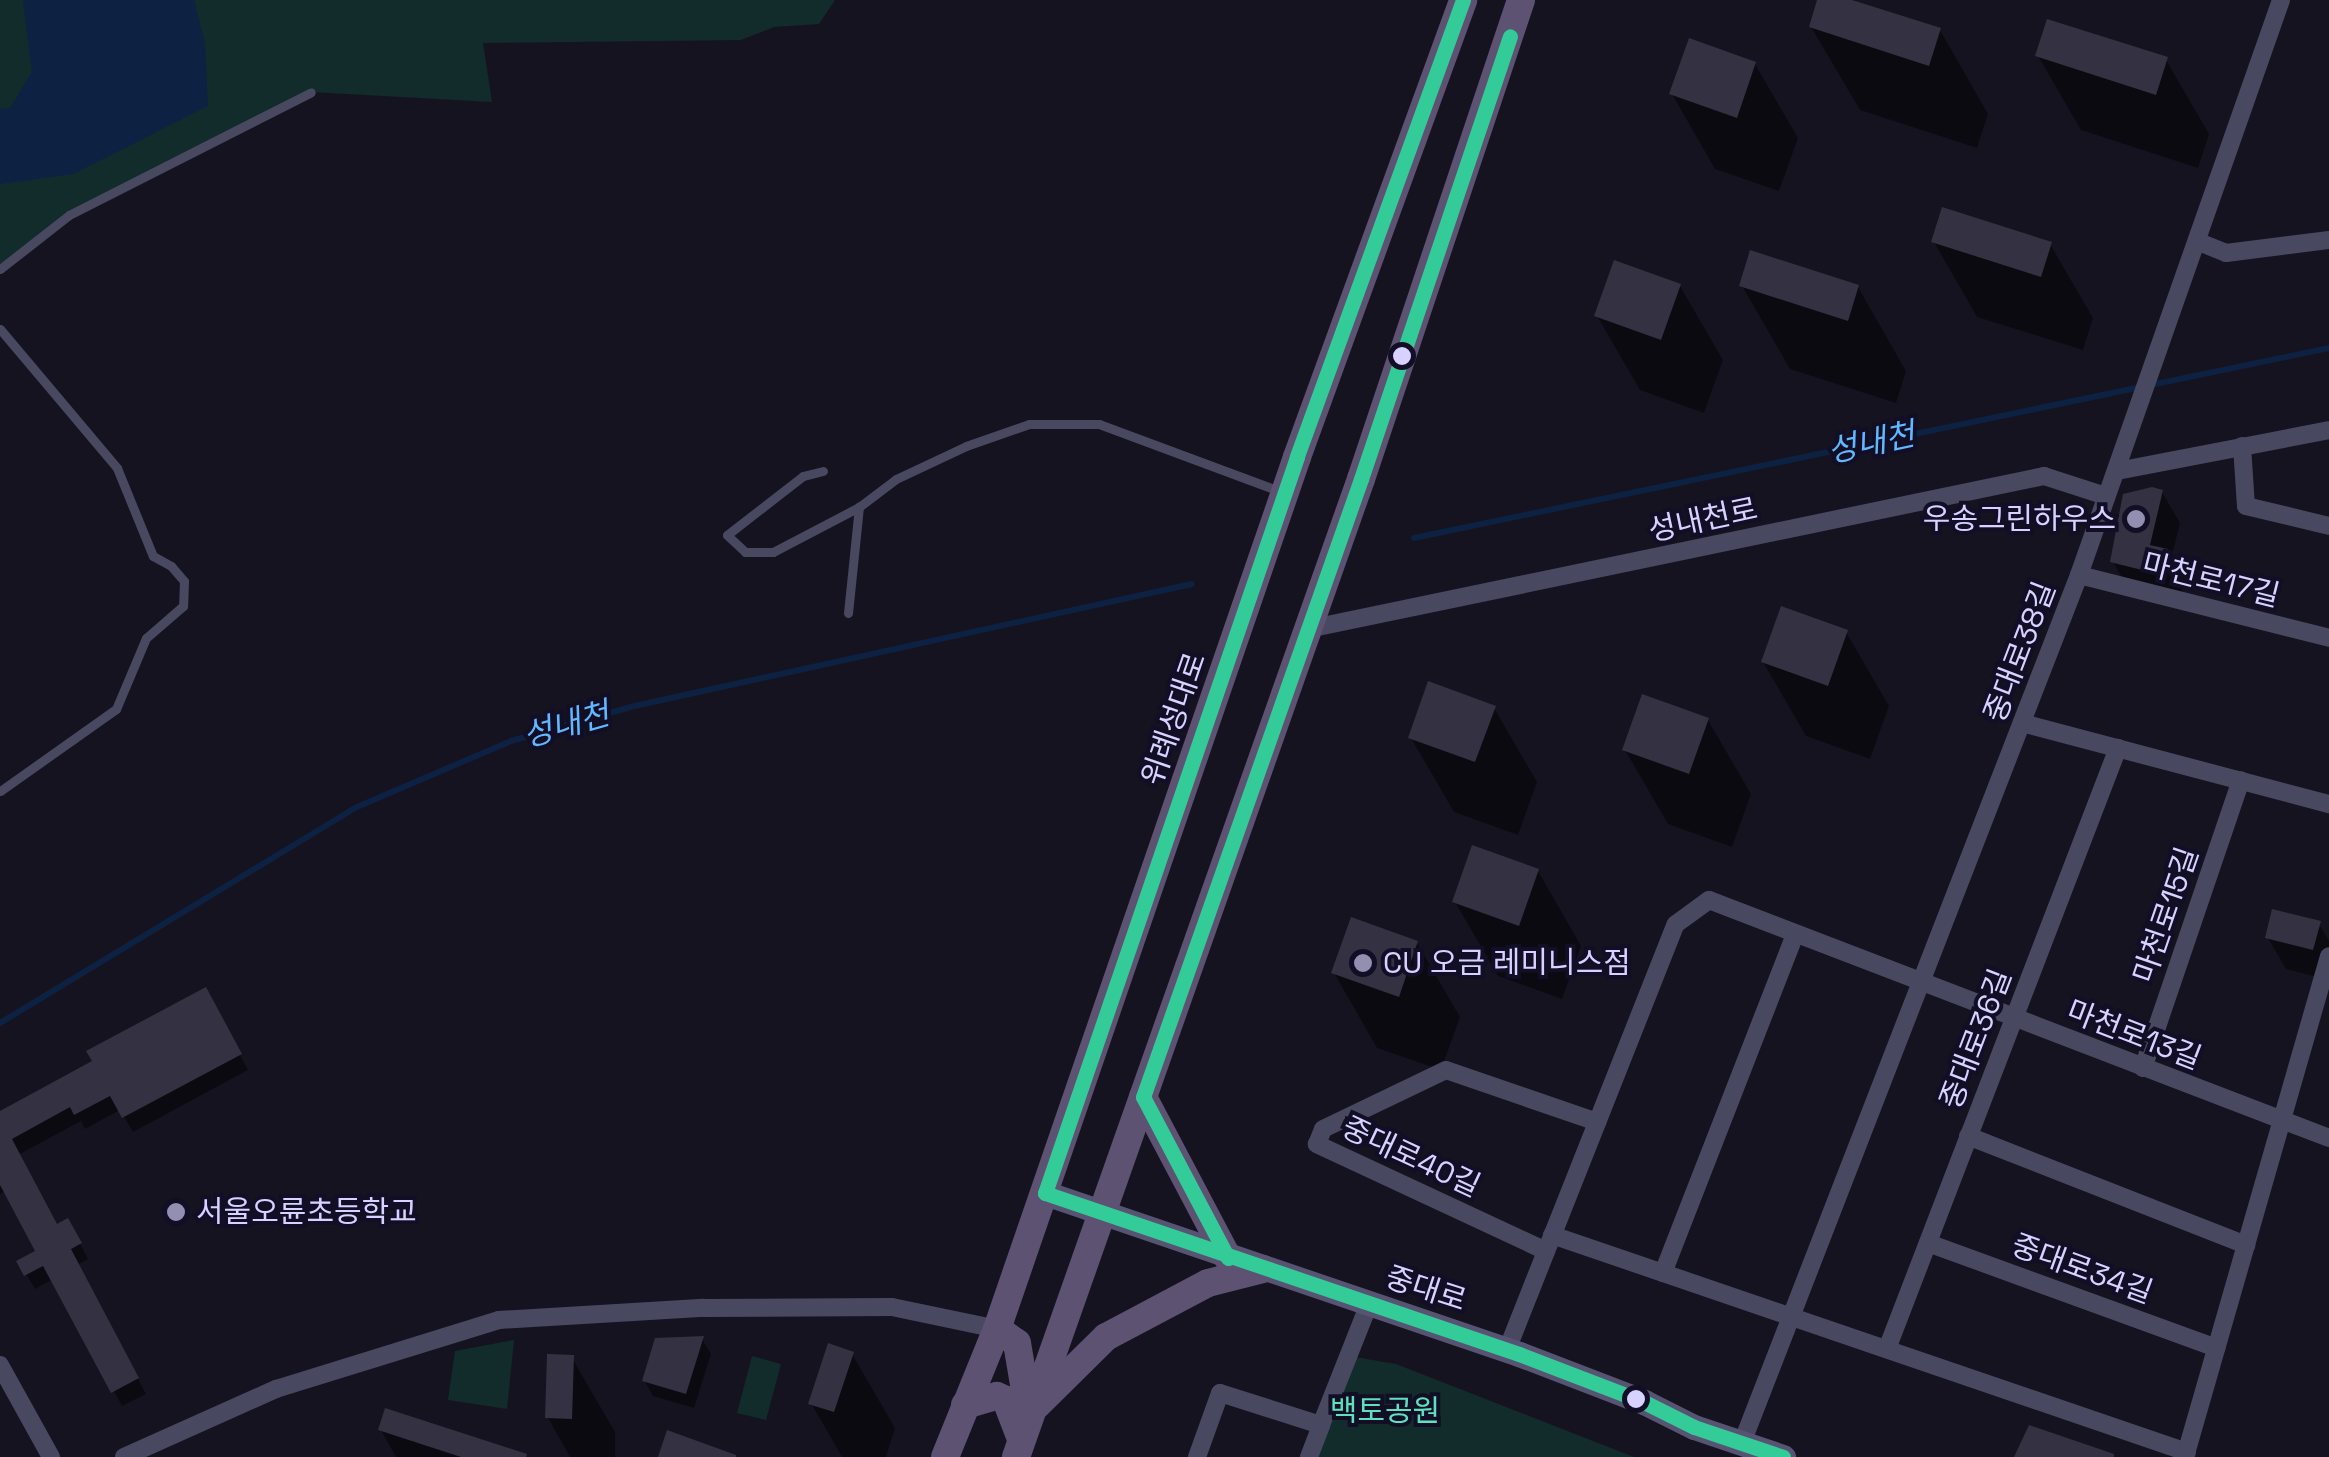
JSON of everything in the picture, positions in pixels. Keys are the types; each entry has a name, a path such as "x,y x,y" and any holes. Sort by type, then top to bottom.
{"main road":[{"name":"위례성대로","path":"944,1457 997,1329 1285,493 1463,0"},
{"path":"1025,1432 1308,628 1522,0"},
{"path":"1143,1096 1228,1258"},
{"name":"중대로","path":"1044,1193 1507,1350 1783,1457"},
{"path":"1025,1432 1106,1337 1208,1282 1262,1269"},
{"path":"997,1329 1017,1343 1025,1432"},
{"path":"965,1405 997,1396 1006,1400 1025,1432"}],"street":[{"name":"중대로38길","path":"1742,1443 2079,576 2189,272 2281,0"},
{"path":"2199,242 2226,253 2329,240"},
{"path":"2118,466 2329,430"},
{"path":"2242,446 2246,506 2329,526"},
{"name":"성내천로","path":"1308,628 2044,476 2106,496"},
{"name":"마천로17길","path":"2079,576 2329,638"},
{"path":"2022,722 2329,804"},
{"name":"중대로36길","path":"1886,1349 2118,748"},
{"name":"마천로15길","path":"2143,1068 2241,780"},
{"path":"1507,1350 1676,924 1709,900 1920,984"},
{"path":"1663,1273 1795,934"},
{"path":"1549,1243 1663,1273 2186,1454 2329,956"},
{"name":"마천로13길","path":"1920,984 2329,1138"},
{"name":"중대로40길","path":"1549,1243 1317,1144 1323,1129 1446,1070 1597,1122"},
{"path":"1968,1136 2246,1245"},
{"name":"중대로34길","path":"1928,1242 2217,1348"},
{"path":"1310,1457 1368,1304"},
{"path":"124,1457 276,1390 499,1320 704,1308 892,1307 997,1329"},
{"path":"0,1365 52,1457"},
{"path":"1197,1457 1220,1393 1321,1425"}],"lane":[{"path":"0,269 69,215 310,92"},
{"path":"0,330 116,468 153,556 172,566 184,581 183,606 146,638 116,709 0,791"},
{"path":"823,471 803,476 728,535 745,552 773,552 859,507 914,471 966,446 1028,424 1099,424 1285,493"},
{"path":"848,614 859,507"}],"green space":[{"path":"0,0 835,0 819,24 774,27 741,40 483,43 492,102 311,92 69,215 0,269"},
{"path":"514,1340 507,1409 448,1400 455,1351"},
{"path":"752,1356 781,1364 766,1420 737,1413"},
{"name":"백토공원","path":"1355,1357 1396,1364 1634,1457 1317,1457"}],"water":[{"path":"23,0 194,0 205,44 208,106 73,174 0,184 0,109 10,108 32,72"}],"building":[{"path":"1817,0 1852,0 1941,28 1929,66 1809,27"},
{"path":"2047,19 2168,57 2156,95 2035,56"},
{"path":"1689,38 1756,62 1737,118 1669,94"},
{"path":"1942,207 2052,242 2041,277 1931,242"},
{"path":"1750,250 1859,285 1848,321 1739,286"},
{"path":"1614,260 1681,284 1661,340 1594,316"},
{"name":"우송그린하우스","path":"2152,487 2163,490 2150,545 2168,549 2162,575 2110,562 2123,494"},
{"path":"1781,606 1848,630 1828,686 1761,662"},
{"path":"1428,681 1496,706 1475,762 1408,738"},
{"path":"1642,694 1709,718 1689,774 1622,750"},
{"path":"1472,845 1539,869 1519,926 1452,902"},
{"path":"2272,909 2321,921 2313,950 2265,938"},
{"path":"1351,917 1418,941 1399,997 1331,973"},
{"path":"206,987 242,1054 122,1118 110,1096 74,1115 70,1107 12,1139 57,1224 68,1218 82,1243 71,1249 139,1378 111,1393 43,1266 24,1276 16,1261 35,1251 0,1185 0,1111 92,1061 86,1051"},
{"path":"704,1336 686,1394 642,1381 655,1338"},
{"path":"828,1343 854,1352 834,1412 808,1404"},
{"path":"547,1354 574,1355 572,1419 545,1418"},
{"path":"385,1408 527,1454 526,1457 461,1457 378,1430"},
{"path":"2029,1425 2114,1454 2114,1457 2014,1457"},
{"path":"667,1430 736,1455 736,1457 658,1457"}],"waterway":[{"name":"성내천","path":"1414,538 2329,348"},
{"name":"성내천","path":"0,1023 357,807 511,741 630,707 1192,584"}],"transit line":[{"path":"1463,0 1297,457 1045,1193 1519,1354 1644,1402 1694,1427 1783,1457"},
{"path":"1228,1258 1143,1097 1361,479 1510,36"}],"place":[{"name":"우송그린하우스","path":"2136,519"},
{"name":"CU 오금 레미니스점","path":"1363,963"},
{"name":"서울오륜초등학교","path":"176,1212"}]}
